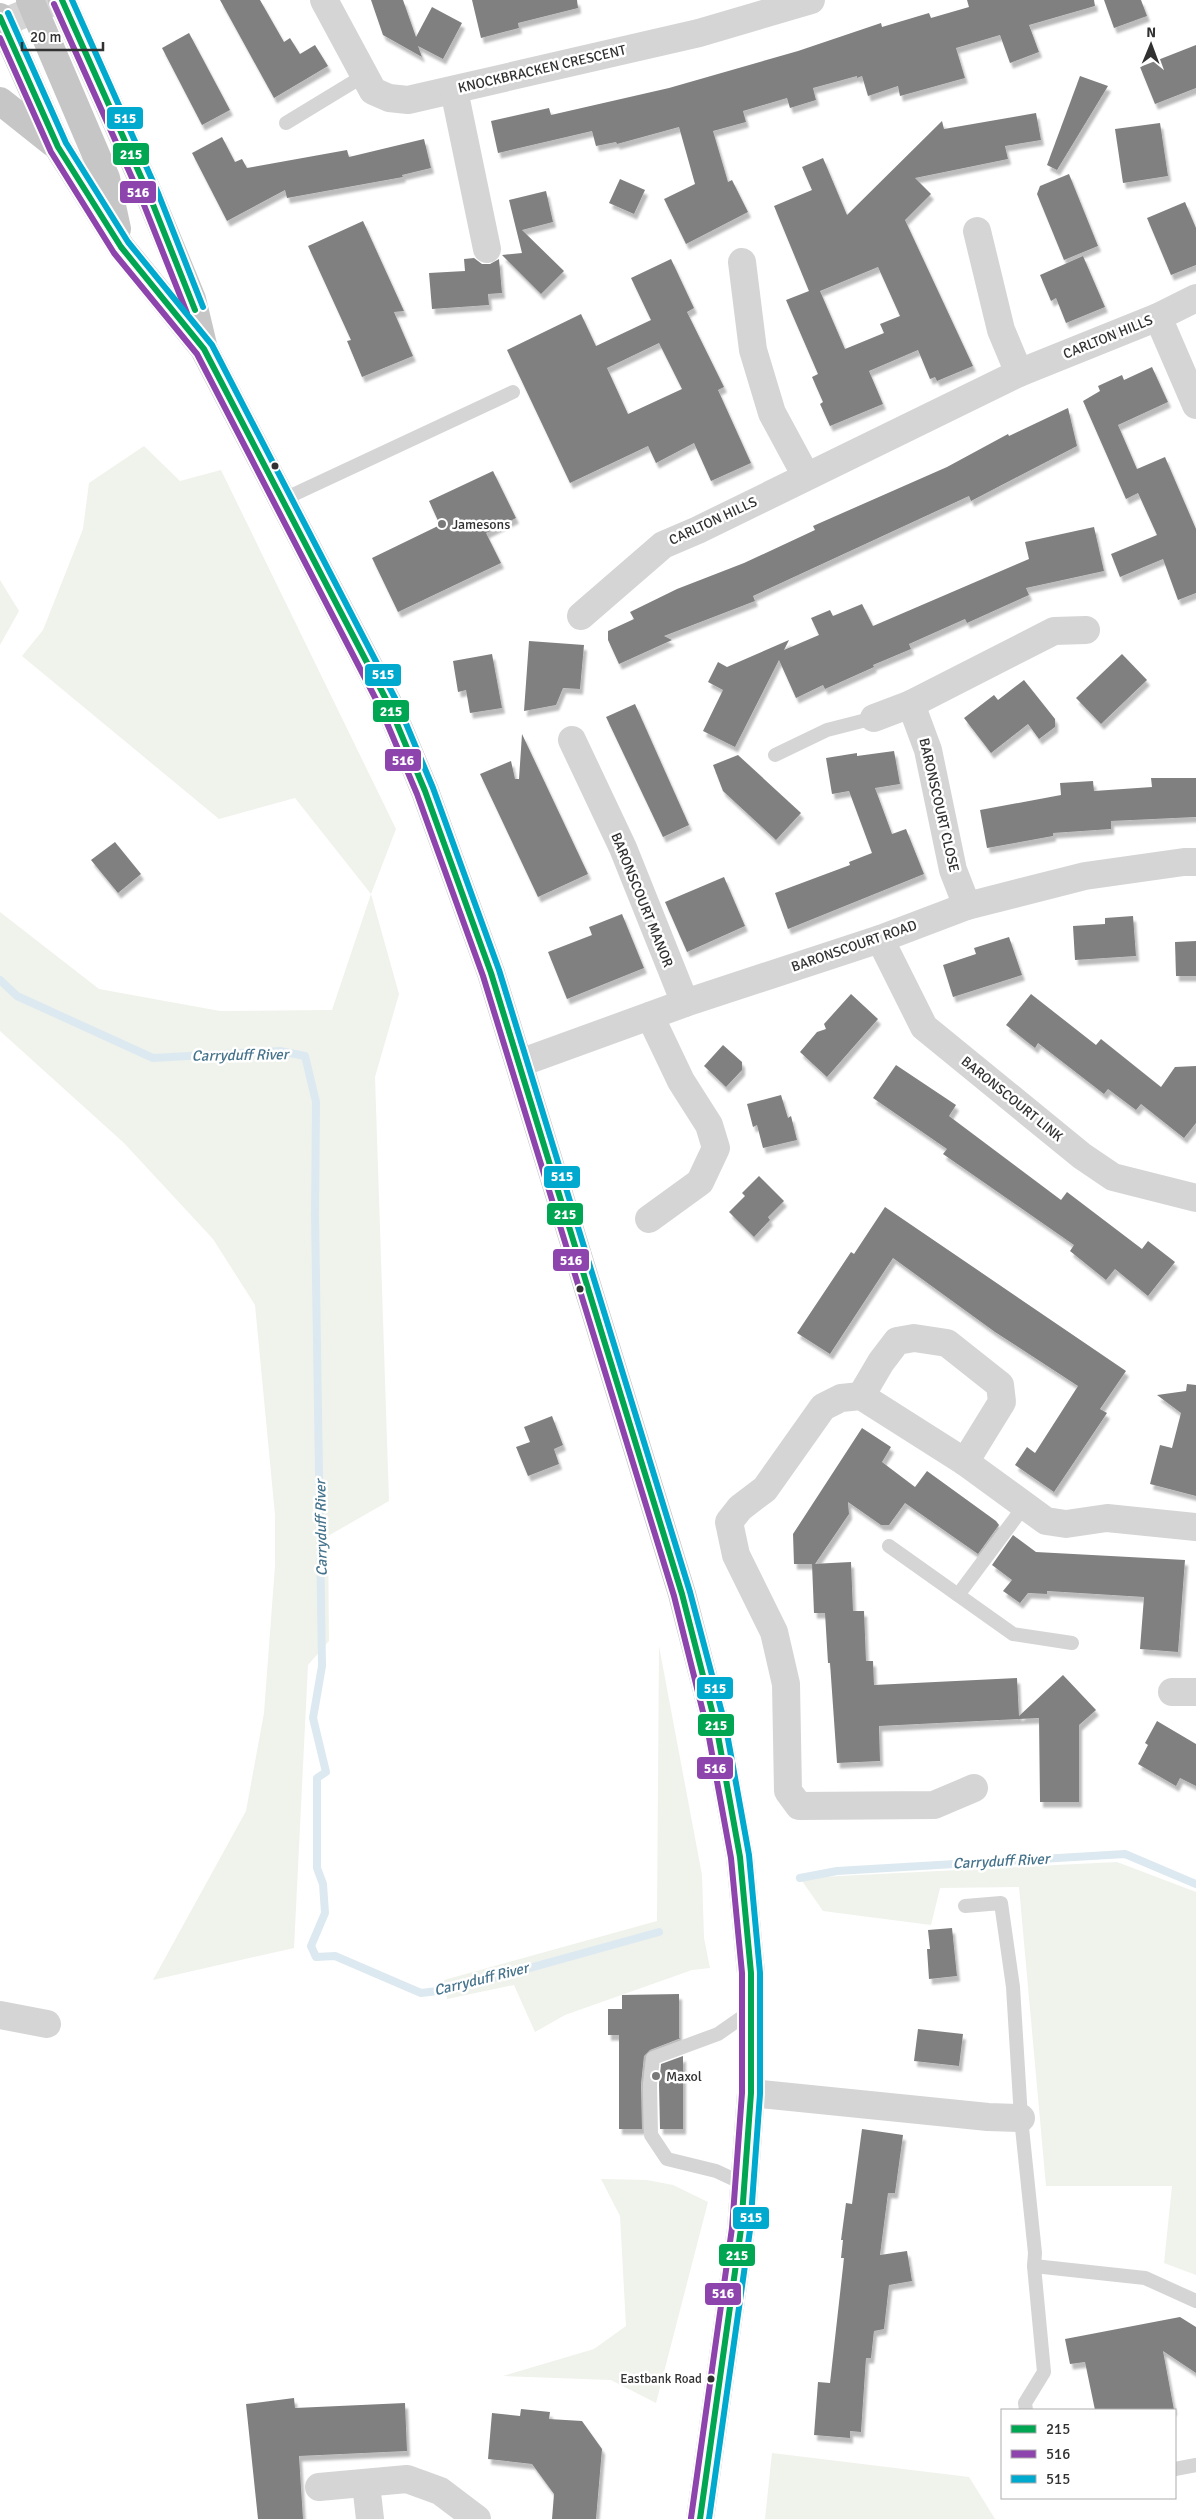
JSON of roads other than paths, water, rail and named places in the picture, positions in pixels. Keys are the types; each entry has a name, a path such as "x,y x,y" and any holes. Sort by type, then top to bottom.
{"highway":[{"path":"62,0 161,222 192,300 204,349"},
{"path":"40,3 106,178 121,247"},
{"path":"1,21 58,147 121,247 204,349 284,499 389,705 456,870 520,1063 653,1496 718,1730 740,1857 751,1973 751,2094 741,2229 700,2519"},
{"path":"0,101 58,147"}],"street":[{"name":"KNOCKBRACKEN CRESCENT","path":"324,0 373,91 389,98 408,100 699,32 811,0"},
{"path":"1,21 40,3"},
{"path":"454,90 488,249"},
{"path":"977,231 1001,330 1019,373"},
{"path":"742,262 753,350 772,413 806,476"},
{"name":"CARLTON HILLS","path":"581,616 663,545 698,530 1019,373 1158,317 1196,298"},
{"path":"1158,317 1196,405"},
{"path":"874,718 911,704 1054,631 1086,630"},
{"name":"BARONSCOURT CLOSE","path":"911,704 928,750 953,870 967,906"},
{"name":"BARONSCOURT MANOR","path":"572,740 609,794 623,848 684,1003"},
{"name":"BARONSCOURT ROAD","path":"520,1063 684,1003 880,939 967,906 1085,876 1184,862 1196,862"},
{"name":"BARONSCOURT LINK","path":"880,939 924,1027 1082,1156 1113,1177 1196,1198"},
{"path":"649,1219 700,1182 716,1148 709,1125 681,1081 650,1016"},
{"path":"861,1396 881,1362 897,1341 914,1338 947,1343 1000,1385 1002,1402 965,1462"},
{"path":"974,1788 934,1805 799,1806 788,1791 786,1684 774,1632 736,1555 730,1522 740,1508 765,1489 823,1407 841,1398 861,1396 965,1462 1046,1520 1066,1524 1108,1518 1196,1527"},
{"path":"0,2015 47,2024"},
{"path":"751,2094 988,2118 1021,2118"},
{"path":"319,2487 407,2479 440,2491 477,2519"},
{"path":"366,2484 370,2519"}],"lane":[{"path":"286,123 365,75"},
{"path":"284,499 513,392"},
{"path":"775,755 827,730 874,718"},
{"path":"958,1595 1025,1505"},
{"path":"890,1546 1013,1634 1072,1643"},
{"path":"966,1906 1001,1903 1013,1987 1021,2118 1035,2253 1034,2266 1044,2372 1025,2403 1026,2409"},
{"path":"744,2184 716,2171 667,2159 651,2134 650,2084 653,2058 718,2034 751,2012"},
{"path":"1034,2266 1145,2278 1196,2301"},
{"path":"1176,2469 1196,2465"}],"waterway":[{"name":"Carryduff River","path":"0,980 17,996 153,1058 280,1051 305,1056 316,1102 315,1215 322,1666 313,1718 326,1772 317,1778 317,1868 323,1884 325,1913 311,1946 316,1957 335,1956 421,1993 454,1989 659,1932"},
{"name":"Carryduff River","path":"800,1878 837,1871 1125,1854 1196,1884"}],"place":[{"name":"Jamesons","path":"442,524"},
{"name":"Maxol","path":"656,2076"},
{"name":"Eastbank Road","path":"711,2379"}]}
